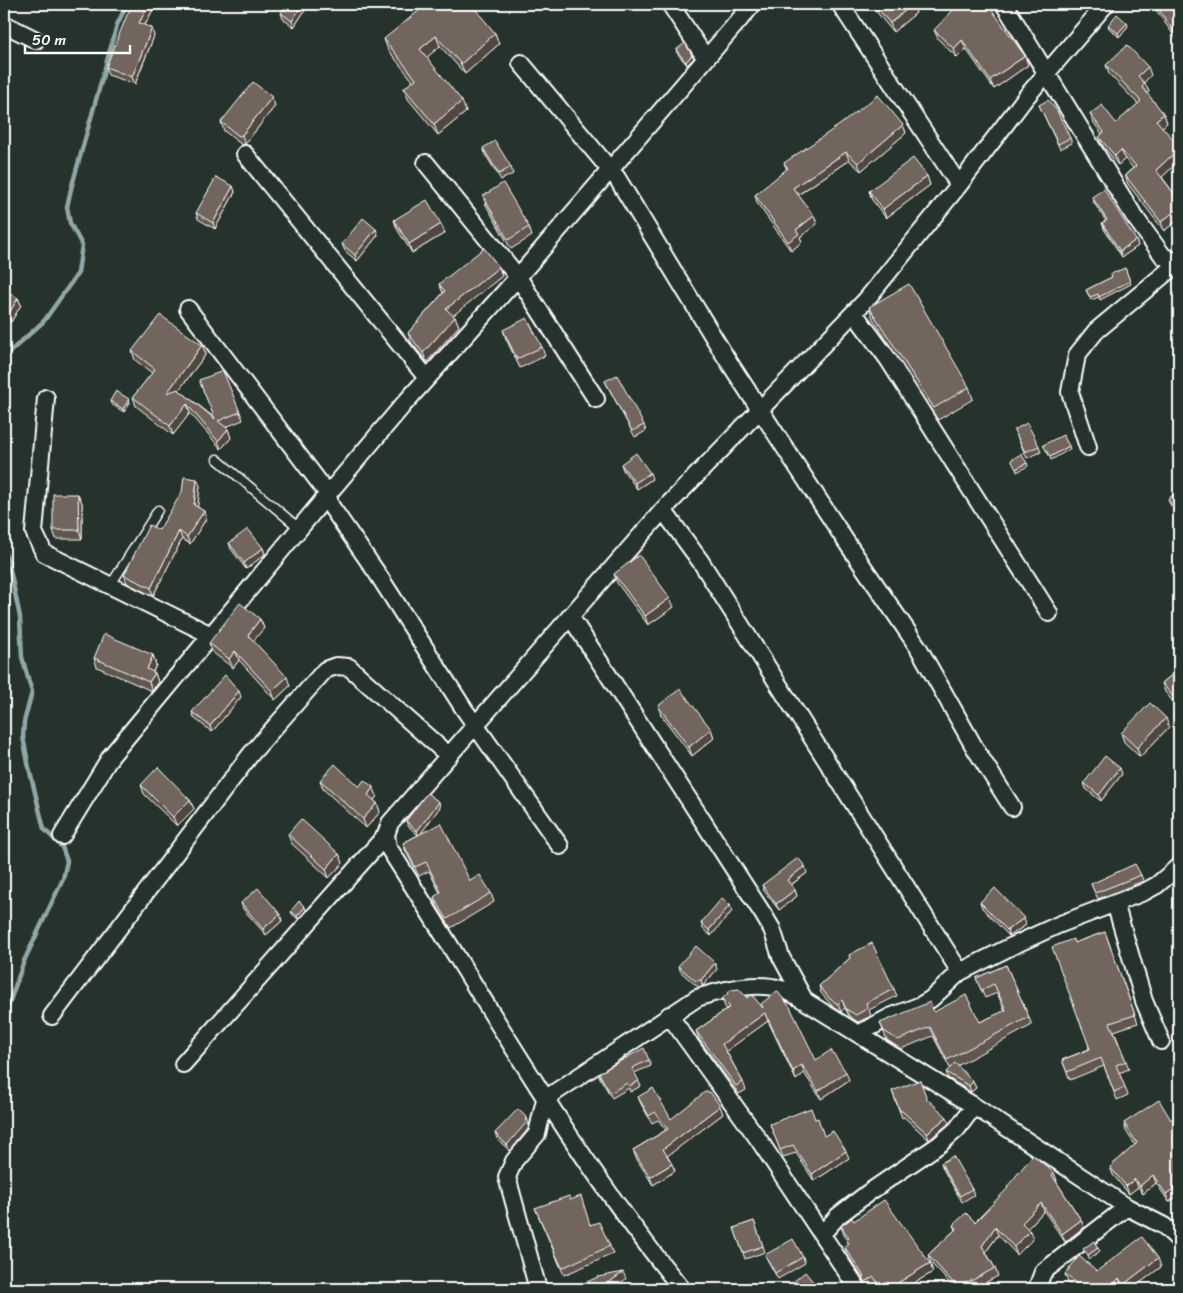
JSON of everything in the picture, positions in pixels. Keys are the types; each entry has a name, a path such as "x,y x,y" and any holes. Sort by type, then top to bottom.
{"street":[{"path":"670,4 705,57"},
{"path":"62,836 111,756 299,528 427,378 518,277 705,57 753,4"},
{"path":"840,4 960,185"},
{"path":"1004,4 1134,216 1163,256 1179,261"},
{"path":"183,1064 386,835 390,823 663,510 854,312 960,185 1026,97 1048,74 1106,4"},
{"path":"4,24 36,40"},
{"path":"521,63 617,178 761,410 918,648 976,750 1012,807"},
{"path":"245,154 427,378"},
{"path":"426,163 518,277 596,399"},
{"path":"1088,447 1070,392 1077,355 1096,331 1179,261"},
{"path":"188,309 328,494 330,505 378,573 476,725 560,846"},
{"path":"854,312 888,359 1049,613"},
{"path":"46,398 34,532 36,540 44,553 211,635"},
{"path":"663,510 701,562 960,972"},
{"path":"570,616 763,914 772,929 781,957 805,1001"},
{"path":"52,1016 251,754 325,670 336,666 349,666 449,756"},
{"path":"386,835 388,848 545,1099 615,1204 682,1289"},
{"path":"858,1034 932,999 960,972 1058,925 1157,885 1179,866"},
{"path":"1115,903 1144,1001 1161,1041"},
{"path":"538,1289 507,1178 514,1161 537,1134 545,1099 697,998 714,992 762,986 781,989 805,1001 974,1106 1127,1207 1164,1226 1179,1240"},
{"path":"669,1015 822,1234 858,1289"},
{"path":"822,1234 838,1216 940,1144 958,1129 974,1106"},
{"path":"1040,1289 1038,1286 1043,1272 1127,1207"}],"lane":[{"path":"217,459 299,528"},
{"path":"110,586 158,510"}],"building":[{"path":"133,4 149,4 139,23 152,28 132,77 106,67"},
{"path":"287,4 303,4 292,21 281,13"},
{"path":"427,4 471,4 495,33 461,64 436,36 420,49 462,101 434,124 404,88 416,79 384,39"},
{"path":"874,4 913,4 890,23"},
{"path":"959,4 986,4 1025,56 990,80 962,40 954,49 934,30"},
{"path":"1155,4 1168,4 1179,20 1179,39"},
{"path":"1117,14 1127,23 1118,33 1108,25"},
{"path":"685,43 692,55 686,62 676,50"},
{"path":"1127,45 1148,67 1138,76 1145,84 1142,87 1164,114 1156,120 1179,146 1179,149 1156,170 1179,200 1179,208 1161,222 1125,175 1136,166 1121,150 1115,156 1099,137 1104,132 1090,114 1102,105 1116,123 1141,101 1106,65"},
{"path":"253,82 272,97 242,135 239,136 221,122"},
{"path":"878,95 903,125 858,163 846,152 793,188 814,216 796,230 799,234 788,242 755,195 788,168 784,163 841,124"},
{"path":"1048,100 1057,111 1070,138 1058,144 1039,105"},
{"path":"495,141 511,167 499,174 483,148"},
{"path":"913,158 927,176 883,209 869,191"},
{"path":"216,177 233,186 213,223 196,213"},
{"path":"503,183 529,227 508,240 483,196"},
{"path":"1104,189 1136,240 1120,251 1102,223 1107,220 1092,197"},
{"path":"427,200 441,224 409,244 394,220"},
{"path":"363,218 376,229 355,255 342,244"},
{"path":"484,248 499,267 446,309 455,317 423,353 408,333 445,291 439,284"},
{"path":"1125,268 1130,281 1099,297 1098,294 1090,297 1086,290 1112,277 1111,274"},
{"path":"909,284 969,387 934,408 869,307"},
{"path":"4,289 18,298 8,315 4,312"},
{"path":"160,315 202,345 167,393 178,389 215,419 199,380 223,371 240,412 218,421 228,429 218,441 187,404 170,426 133,397 155,369 132,351"},
{"path":"527,318 542,347 517,359 503,330"},
{"path":"617,375 644,425 632,431 605,381"},
{"path":"116,391 129,399 123,409 110,401"},
{"path":"1027,423 1039,446 1025,452 1014,430"},
{"path":"1063,435 1069,446 1050,457 1043,445"},
{"path":"636,453 650,473 635,483 621,464"},
{"path":"1021,454 1027,463 1016,469 1011,460"},
{"path":"184,477 197,479 194,505 204,511 187,537 179,531 151,588 124,575 149,525 159,530 182,492"},
{"path":"1179,488 1179,512 1168,500"},
{"path":"53,494 78,494 79,530 53,530"},
{"path":"248,529 263,548 244,563 229,543"},
{"path":"639,555 670,598 645,616 614,574"},
{"path":"240,603 260,619 248,635 287,677 272,691 235,651 229,659 209,643"},
{"path":"104,634 153,655 147,669 155,673 149,682 94,658"},
{"path":"1179,669 1179,704 1162,683"},
{"path":"225,675 239,691 210,726 192,712"},
{"path":"680,689 711,729 689,747 658,706"},
{"path":"1150,703 1166,718 1137,748 1121,733"},
{"path":"1105,756 1120,768 1099,795 1084,783"},
{"path":"335,764 359,787 364,780 373,787 368,795 377,803 363,819 320,780"},
{"path":"158,767 190,800 173,817 141,785"},
{"path":"427,793 439,802 417,831 406,821"},
{"path":"301,819 339,854 326,869 288,834"},
{"path":"441,823 470,881 480,875 491,893 447,919 434,897 441,892 426,862 415,867 403,843"},
{"path":"798,858 805,866 787,880 795,890 776,904 762,885"},
{"path":"1135,864 1141,875 1095,893 1091,884"},
{"path":"258,888 280,914 263,929 241,903"},
{"path":"995,888 1024,918 1007,930 980,902"},
{"path":"722,898 730,905 709,930 701,923"},
{"path":"299,901 305,907 297,916 291,911"},
{"path":"1105,932 1135,1015 1110,1023 1126,1061 1116,1065 1125,1087 1114,1092 1101,1058 1067,1072 1062,1060 1090,1049 1052,947 1073,939 1074,943"},
{"path":"872,943 894,989 866,1003 868,1008 856,1015 846,1009 842,1000 838,1004 830,999 819,986 850,958 849,955"},
{"path":"696,946 715,963 701,980 696,981 678,966"},
{"path":"1006,965 1029,1017 947,1060 930,1027 898,1040 884,1031 880,1023 930,1002 934,1012 966,995 980,1022 1006,1010 994,984 981,990 976,978"},
{"path":"739,989 747,998 752,995 763,1008 761,1004 777,991 790,1007 816,1060 831,1050 846,1072 818,1091 802,1065 793,1071 765,1013 722,1044 743,1082 736,1086 696,1031 730,1007 722,999 731,990"},
{"path":"644,1048 649,1060 632,1068 639,1081 629,1086 627,1083 610,1093 599,1073"},
{"path":"955,1063 973,1082 969,1086 946,1072"},
{"path":"920,1080 927,1099 947,1117 927,1133 900,1111 892,1091"},
{"path":"653,1088 671,1119 705,1092 710,1092 720,1106 663,1149 672,1164 650,1177 633,1150 668,1129 655,1112 649,1116 638,1097"},
{"path":"1159,1100 1171,1120 1173,1118 1179,1127 1179,1185 1166,1194 1153,1175 1140,1186 1135,1179 1126,1186 1110,1167 1137,1143 1124,1123"},
{"path":"811,1108 815,1119 818,1118 824,1136 833,1131 846,1151 812,1174 793,1145 780,1150 770,1124"},
{"path":"518,1109 527,1118 526,1123 507,1145 495,1133"},
{"path":"1033,1155 1054,1173 1052,1175 1081,1220 1062,1234 1041,1203 1022,1223 1030,1231 1014,1247 995,1227 982,1246 995,1268 958,1288 928,1255 956,1229 953,1225 966,1213 975,1222 1008,1188"},
{"path":"953,1156 972,1189 960,1196 941,1163"},
{"path":"569,1196 570,1200 581,1196 590,1225 599,1222 610,1246 562,1268 535,1208"},
{"path":"884,1200 930,1263 888,1289 882,1289 874,1277 865,1282 863,1275 844,1246 849,1243 846,1240 849,1238 841,1226 852,1218 854,1221"},
{"path":"754,1221 763,1246 743,1253 734,1228"},
{"path":"1142,1237 1158,1258 1123,1285 1119,1278 1110,1289 1083,1289 1065,1274 1079,1256 1097,1271"},
{"path":"793,1239 803,1257 775,1273 765,1255"},
{"path":"1094,1241 1098,1248 1088,1255 1083,1249"},
{"path":"623,1272 606,1285 606,1288 571,1289 598,1277"},
{"path":"805,1272 819,1289 785,1289"},
{"path":"762,1283 766,1289 752,1289"}],"waterway":[{"path":"4,357 44,321 78,273 82,245 70,223 67,207 117,25 127,4"},
{"path":"4,552 8,560 20,617 22,657 32,692 24,722 23,737 29,768 44,829 62,847 67,861 63,879 24,961 4,1018"}]}
